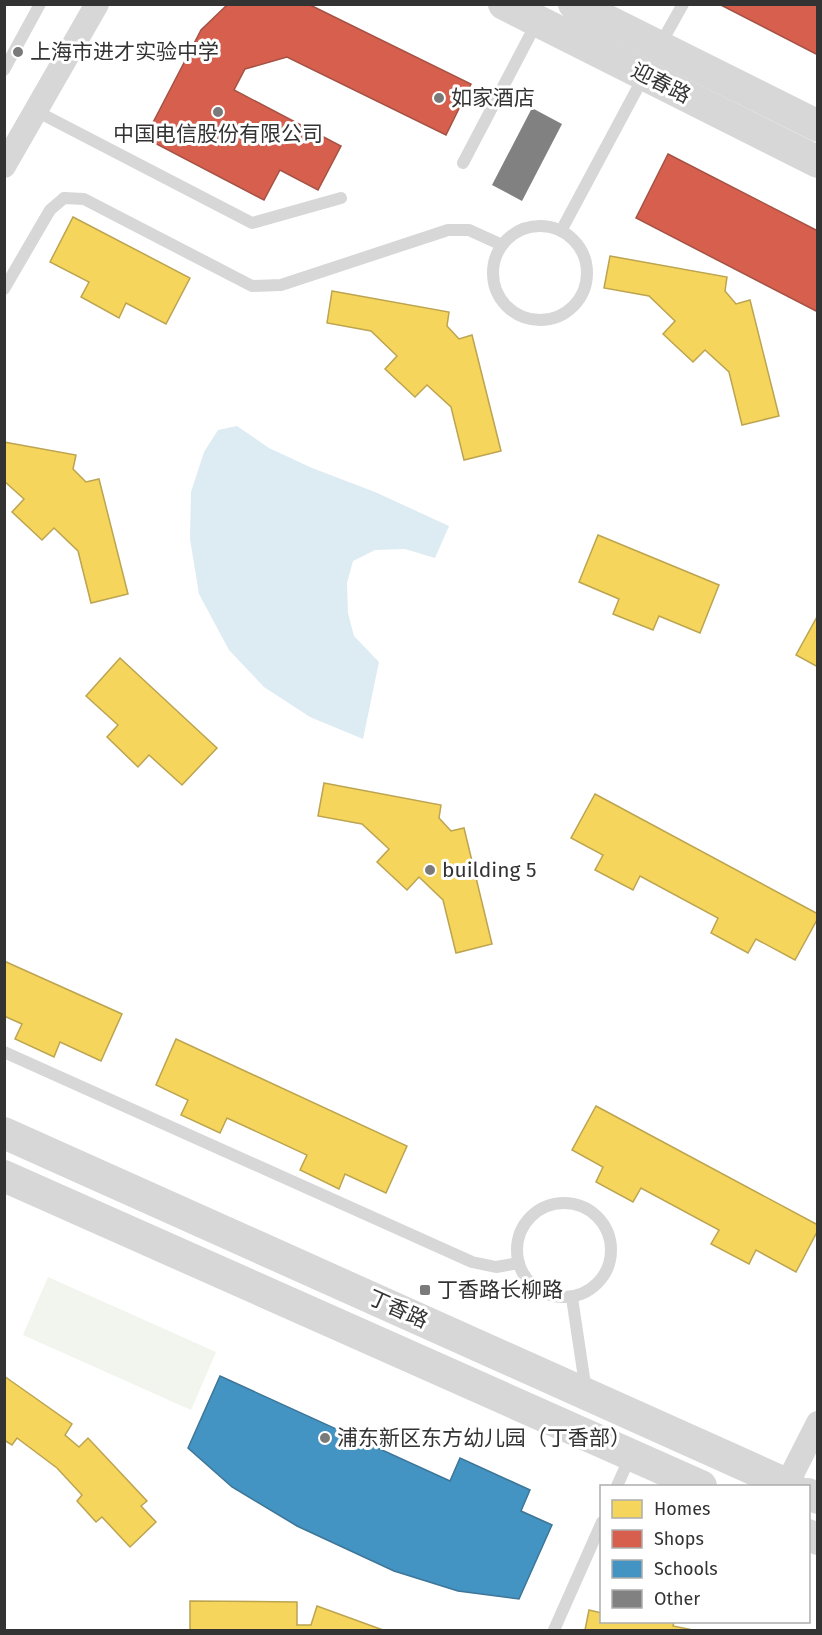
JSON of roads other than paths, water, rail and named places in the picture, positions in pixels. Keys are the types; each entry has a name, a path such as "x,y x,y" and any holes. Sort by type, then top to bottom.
{"street":[{"path":"5,164 97,4"},
{"name":"迎春路","path":"504,4 818,162"},
{"name":"迎春路","path":"574,4 818,126"},
{"name":"丁香路","path":"4,1133 786,1485"},
{"name":"丁香路","path":"4,1176 698,1485"},
{"path":"794,1485 818,1422"}],"lane":[{"path":"4,70 40,4"},
{"path":"659,46 683,4"},
{"path":"463,163 538,21"},
{"path":"561,231 645,75"},
{"path":"36,111 252,223 341,198"},
{"path":"4,289 50,210 64,198 84,199 252,286 281,285 448,230 469,230 502,245"},
{"path":"545,226 561,231 573,239 582,251 587,265 587,280 583,294 574,307 548,320 533,320 519,316 506,306 496,292 493,276 494,260 502,245 513,233 528,227 545,226"},
{"path":"4,1052 472,1262 496,1267 519,1263"},
{"path":"569,1203 597,1216 606,1228 610,1242 611,1257 607,1272 598,1284 586,1293 572,1298 557,1298 543,1293 529,1283 520,1269 516,1253 518,1237 525,1222 537,1211 552,1204 569,1203"},
{"path":"572,1298 587,1394"},
{"path":"617,1485 631,1455"},
{"path":"554,1630 600,1526"}],"place":[{"name":"上海市进才实验中学","path":"18,52"},
{"name":"如家酒店","path":"439,98"},
{"name":"中国电信股份有限公司","path":"218,112"},
{"name":"building 5","path":"430,870"},
{"name":"丁香路长柳路","path":"425,1290"},
{"name":"浦东新区东方幼儿园（丁香部）","path":"325,1438"}]}
